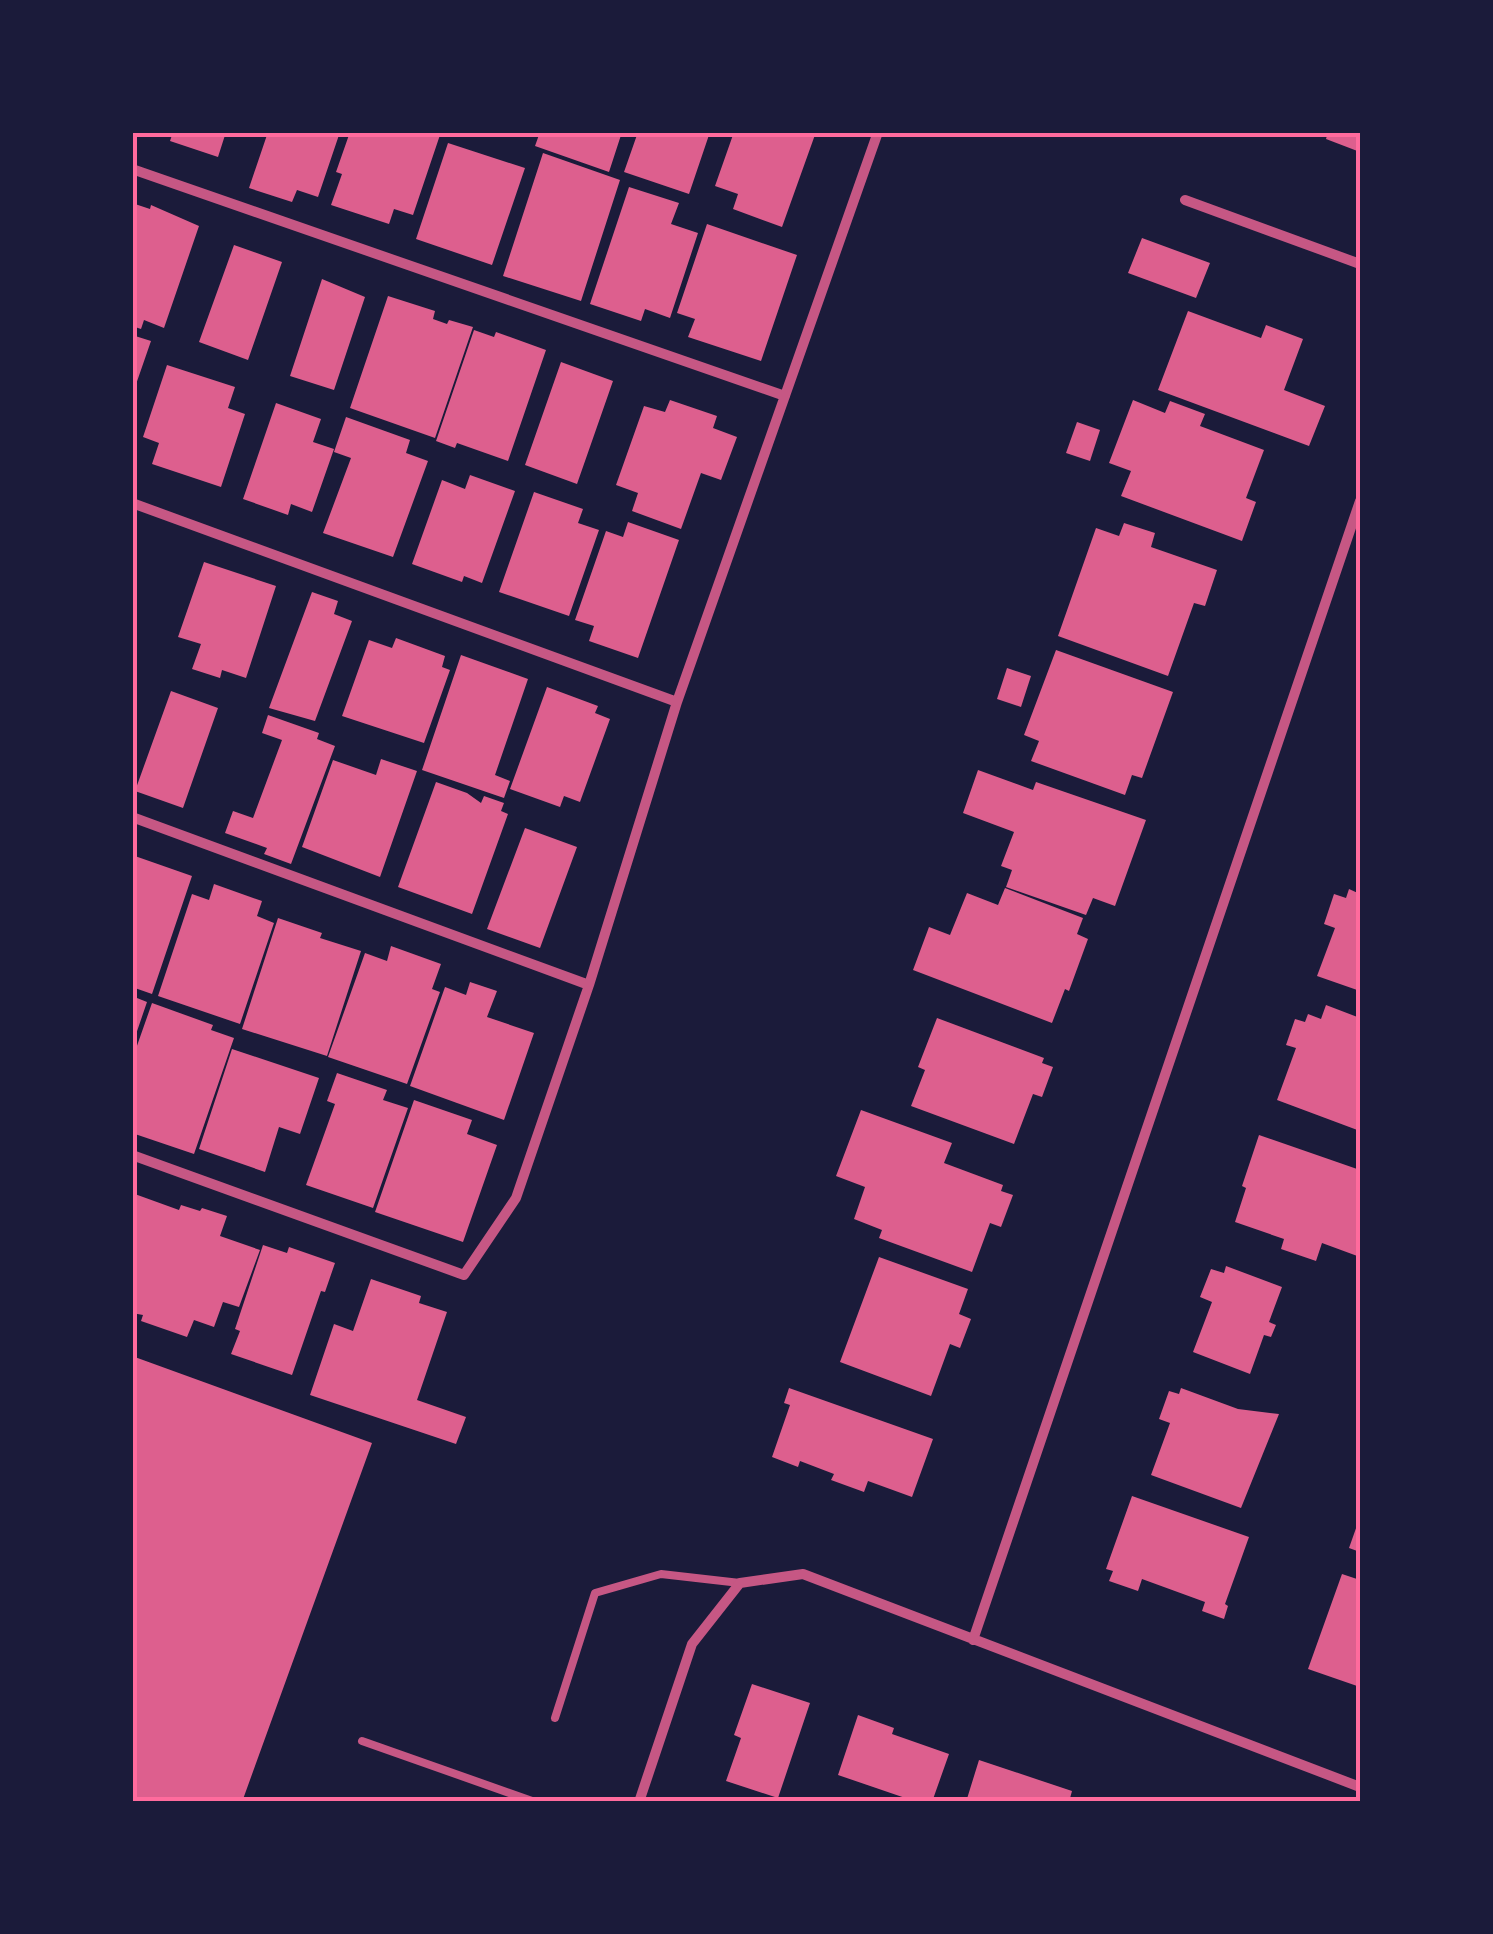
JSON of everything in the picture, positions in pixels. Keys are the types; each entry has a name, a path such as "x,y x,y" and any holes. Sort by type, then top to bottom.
{"street":[{"path":"132,1154 464,1275 516,1198 589,985 677,702 878,132"},
{"path":"132,169 785,396"},
{"path":"1185,200 1360,264"},
{"path":"973,1640 1360,501"},
{"path":"132,503 677,702"},
{"path":"132,817 589,985"},
{"path":"639,1802 692,1644 740,1582 803,1574 1360,1787"}],"lane":[{"path":"554,1718 595,1593 661,1574 740,1582"},
{"path":"362,1740 535,1802"}],"building":[{"path":"173,132 226,132 218,157 170,141"},
{"path":"268,132 340,132 318,197 297,190 292,202 249,188"},
{"path":"350,132 441,132 413,215 394,209 389,224 331,205 342,174 336,172"},
{"path":"540,132 622,132 609,172 535,146"},
{"path":"638,132 710,132 689,194 624,172"},
{"path":"734,132 816,132 782,227 733,209 738,194 715,186"},
{"path":"1328,132 1360,132 1360,152 1326,139"},
{"path":"448,143 525,168 492,265 416,239"},
{"path":"543,153 620,180 581,301 503,276"},
{"path":"629,187 679,203 671,224 698,233 670,318 645,309 641,321 590,304"},
{"path":"132,203 150,209 151,205 199,226 164,328 144,320 141,329 132,326"},
{"path":"707,224 797,255 761,361 688,337 695,319 677,313"},
{"path":"1142,238 1210,263 1196,298 1128,273"},
{"path":"234,245 282,262 248,360 199,342"},
{"path":"322,279 365,297 334,390 290,376"},
{"path":"388,296 435,311 433,319 473,327 435,438 350,408"},
{"path":"1188,311 1261,338 1266,325 1303,339 1284,390 1325,406 1309,446 1158,390"},
{"path":"474,330 494,337 496,332 546,350 508,461 457,443 455,448 436,441"},
{"path":"132,335 151,341 133,393 132,393"},
{"path":"561,362 613,381 577,484 525,465"},
{"path":"167,365 235,387 228,408 245,414 221,487 152,464 159,443 143,437"},
{"path":"670,400 717,416 713,428 737,437 721,480 701,473 681,529 632,511 638,493 616,485 644,406 665,412"},
{"path":"1133,400 1165,413 1170,401 1205,414 1200,426 1264,450 1246,498 1256,502 1242,541 1121,496 1131,471 1109,463"},
{"path":"276,403 321,419 313,442 334,449 312,512 291,504 288,515 243,499"},
{"path":"346,417 410,440 406,453 428,461 393,557 323,533 351,458 334,452"},
{"path":"1077,422 1100,430 1090,461 1066,453"},
{"path":"470,475 515,491 482,583 464,576 462,582 412,564 442,480 465,489"},
{"path":"534,492 583,509 578,523 599,530 569,616 499,592"},
{"path":"628,522 679,540 638,658 589,641 594,626 575,620 606,531 623,537"},
{"path":"1124,523 1155,533 1151,547 1217,570 1205,606 1194,603 1168,676 1058,636 1096,528 1119,536"},
{"path":"204,562 276,586 246,678 222,670 220,678 192,669 201,644 178,637"},
{"path":"312,592 338,601 334,614 352,621 315,721 269,708"},
{"path":"396,638 445,656 442,667 450,670 424,743 342,716 369,640 392,648"},
{"path":"1056,650 1173,692 1142,778 1132,775 1125,795 1031,761 1039,741 1024,735"},
{"path":"461,655 528,679 495,775 510,781 504,798 422,770"},
{"path":"1007,668 1031,676 1021,707 997,699"},
{"path":"547,687 598,706 595,713 610,719 580,802 564,796 560,807 510,789"},
{"path":"171,691 218,708 183,808 135,791"},
{"path":"268,715 319,733 317,739 335,746 291,864 264,854 267,848 225,833 233,811 253,818 282,740 262,733"},
{"path":"381,759 417,771 380,877 302,847 333,760 376,775"},
{"path":"978,770 1033,790 1036,782 1146,820 1115,906 1093,898 1086,915 1006,887 1012,870 1001,866 1014,832 963,813"},
{"path":"436,782 467,793 481,803 484,796 504,803 501,811 508,814 472,914 398,887"},
{"path":"525,828 577,847 540,948 487,929"},
{"path":"132,855 192,876 152,994 132,987"},
{"path":"214,884 262,901 257,916 274,923 240,1024 158,996 192,894 209,900"},
{"path":"1005,888 1083,918 1077,934 1088,939 1069,991 1065,989 1052,1023 913,970 929,927 950,935 967,893 998,905"},
{"path":"1349,889 1360,894 1360,991 1317,976 1335,928 1324,924 1334,894 1346,898"},
{"path":"278,918 322,933 320,938 361,951 327,1056 242,1029"},
{"path":"391,946 441,964 432,989 440,992 407,1084 328,1057 365,953 387,961"},
{"path":"470,982 497,991 487,1017 534,1033 504,1120 410,1086 445,987 466,995"},
{"path":"132,996 147,1002 133,1043 132,1043"},
{"path":"152,1003 213,1025 211,1030 234,1038 194,1154 132,1133 132,1060"},
{"path":"1326,1005 1360,1018 1360,1131 1277,1100 1296,1048 1286,1045 1295,1019 1305,1022 1308,1014 1321,1019"},
{"path":"937,1018 1044,1058 1042,1063 1053,1067 1042,1097 1033,1094 1014,1144 911,1106 925,1070 918,1067"},
{"path":"232,1049 319,1078 300,1134 279,1127 265,1172 199,1149"},
{"path":"337,1073 387,1090 383,1100 408,1108 373,1208 306,1185 335,1104 327,1101"},
{"path":"414,1100 472,1120 467,1134 497,1145 463,1242 375,1212"},
{"path":"861,1110 952,1143 944,1163 1003,1185 1001,1191 1013,1195 1001,1227 990,1223 972,1272 879,1238 882,1230 854,1219 865,1187 836,1176"},
{"path":"1259,1135 1360,1170 1360,1257 1322,1243 1316,1261 1281,1249 1284,1239 1235,1222"},
{"path":"132,1193 179,1210 181,1205 227,1216 220,1236 260,1250 239,1307 223,1302 214,1327 194,1320 187,1337 141,1321 143,1315 132,1313"},
{"path":"263,1245 287,1253 289,1247 335,1263 325,1292 321,1291 292,1375 231,1354 240,1331 235,1329"},
{"path":"879,1257 968,1289 959,1314 971,1319 960,1348 950,1344 931,1396 840,1362"},
{"path":"1226,1266 1282,1287 1269,1322 1276,1325 1271,1337 1264,1335 1250,1374 1193,1352 1212,1302 1200,1297 1211,1269 1224,1273"},
{"path":"371,1279 421,1296 419,1303 447,1312 417,1400 466,1417 456,1444 310,1395 334,1324 353,1331"},
{"path":"132,1356 372,1443 242,1802 132,1802"},
{"path":"789,1388 933,1439 912,1497 868,1481 864,1492 831,1480 834,1474 800,1461 798,1467 772,1457 790,1405 784,1403"},
{"path":"1181,1388 1238,1409 1279,1414 1241,1508 1151,1475 1170,1423 1159,1419 1169,1391 1179,1394"},
{"path":"1132,1496 1249,1537 1225,1604 1228,1606 1224,1619 1202,1611 1205,1602 1142,1579 1138,1591 1109,1581 1113,1571 1106,1569"},
{"path":"1360,1517 1360,1552 1349,1548"},
{"path":"1342,1574 1360,1580 1360,1687 1308,1669"},
{"path":"752,1684 810,1703 778,1798 726,1781 741,1738 734,1735"},
{"path":"858,1715 894,1728 892,1734 949,1754 932,1802 917,1802 838,1775"},
{"path":"979,1760 1072,1791 1069,1802 966,1802"}]}
